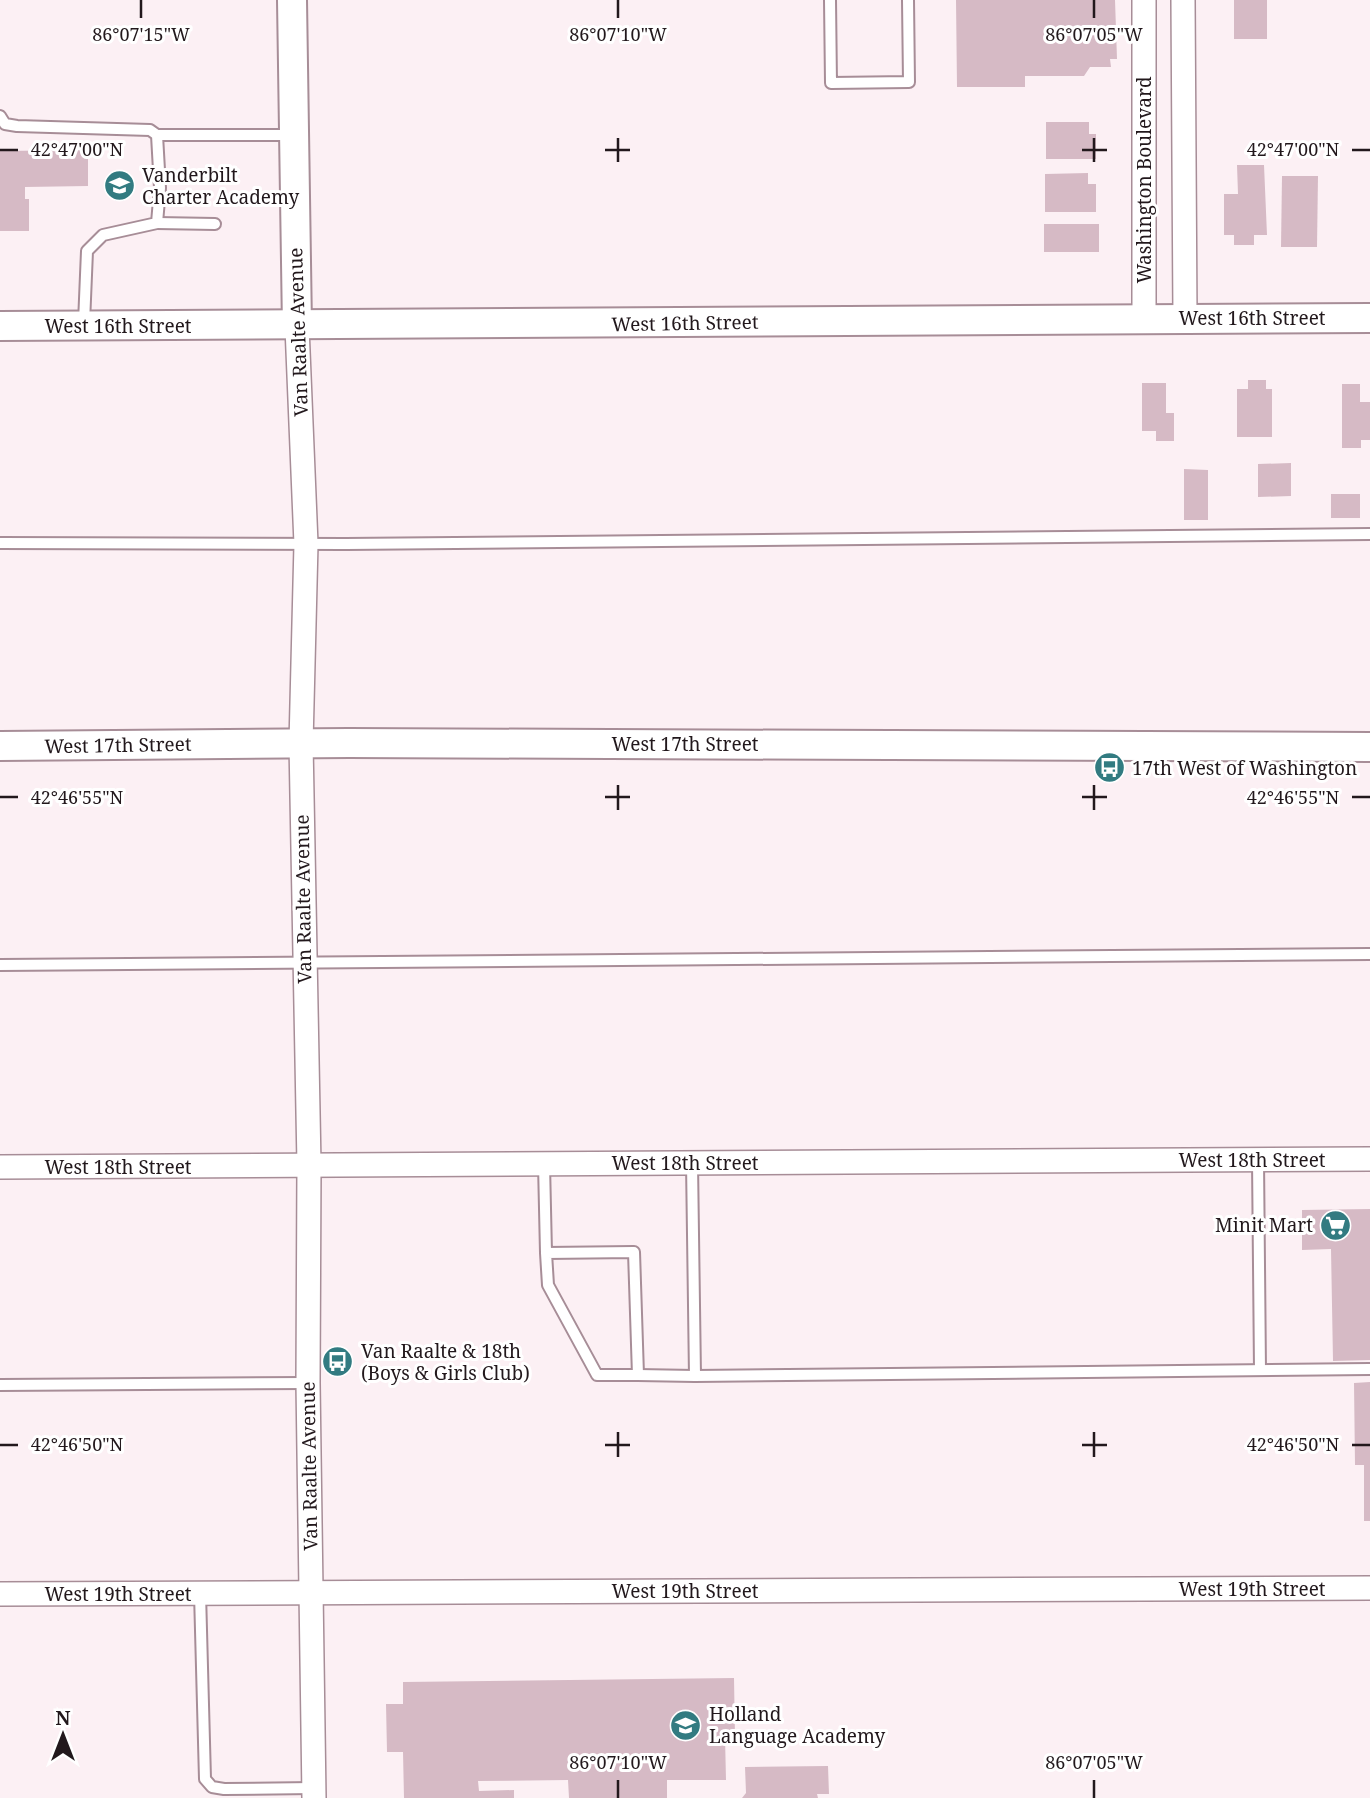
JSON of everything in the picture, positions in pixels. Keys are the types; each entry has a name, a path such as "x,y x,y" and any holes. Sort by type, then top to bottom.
{"street":[{"name":"Van Raalte Avenue","path":"292,0 297,327 306,544 300,743 309,1165 308,1383 314,1793"},
{"name":"Washington Boulevard","path":"1144,0 1144,318"},
{"name":"Washington Boulevard","path":"1183,0 1185,318"},
{"name":"West 16th Street","path":"0,326 297,327 1370,318"},
{"name":"West 17th Street","path":"0,746 300,743 1370,747"},
{"name":"West 18th Street","path":"0,1167 1370,1159"},
{"name":"West 19th Street","path":"0,1594 1370,1588"}],"lane":[{"path":"830,0 831,83 909,82 908,0"},
{"path":"0,116 5,124 17,126 150,130 157,135 294,135"},
{"path":"157,135 160,188 157,223"},
{"path":"84,326 87,251 103,235 157,223 215,224"},
{"path":"0,543 306,544 1370,534"},
{"path":"0,965 1370,954"},
{"path":"1258,1160 1260,1370"},
{"path":"692,1163 695,1376"},
{"path":"544,1164 548,1285 597,1375 1370,1369"},
{"path":"546,1254 634,1252 638,1375"},
{"path":"0,1385 308,1383"},
{"path":"200,1593 205,1779 212,1787 224,1789 314,1793"}],"building":[{"path":"956,0 1115,0 1117,59 1110,59 1111,67 1090,67 1084,76 1025,76 1025,87 957,87"},
{"path":"1234,0 1267,0 1267,39 1234,39"},
{"path":"1046,122 1089,122 1089,134 1096,134 1096,159 1046,159"},
{"path":"88,150 88,186 25,187 25,199 29,199 29,231 0,231 0,151"},
{"path":"1237,165 1264,165 1267,235 1254,235 1254,245 1234,245 1234,235 1224,235 1224,194 1238,194"},
{"path":"1088,173 1088,184 1096,184 1096,212 1045,212 1045,174"},
{"path":"1282,176 1318,176 1317,247 1281,247"},
{"path":"1044,224 1099,224 1099,252 1044,252"},
{"path":"1248,380 1266,380 1266,389 1272,389 1272,437 1237,437 1237,389 1248,389"},
{"path":"1142,383 1166,383 1166,413 1174,413 1174,441 1156,441 1156,431 1142,431"},
{"path":"1342,384 1360,384 1360,402 1370,402 1370,440 1361,440 1361,448 1342,448"},
{"path":"1291,463 1291,496 1258,497 1258,464"},
{"path":"1184,469 1208,470 1208,520 1184,520"},
{"path":"1331,494 1360,494 1360,518 1331,518"},
{"path":"1370,1209 1370,1360 1333,1361 1331,1249 1302,1250 1302,1210"},
{"path":"1370,1382 1370,1521 1364,1521 1364,1465 1355,1465 1354,1383"},
{"path":"734,1678 735,1737 725,1737 726,1780 667,1780 667,1798 569,1798 568,1780 478,1781 479,1791 514,1790 514,1798 404,1798 403,1752 387,1752 386,1704 403,1704 403,1682"},
{"path":"828,1766 829,1794 817,1794 818,1798 742,1798 746,1793 745,1767"}],"place":[{"name":"Vanderbilt Charter Academy","path":"119,186"},
{"name":"17th West of Washington","path":"1109,768"},
{"name":"Minit Mart","path":"1336,1225"},
{"name":"Van Raalte & 18th (Boys & Girls Club)","path":"338,1362"},
{"name":"Holland Language Academy","path":"686,1725"}]}
